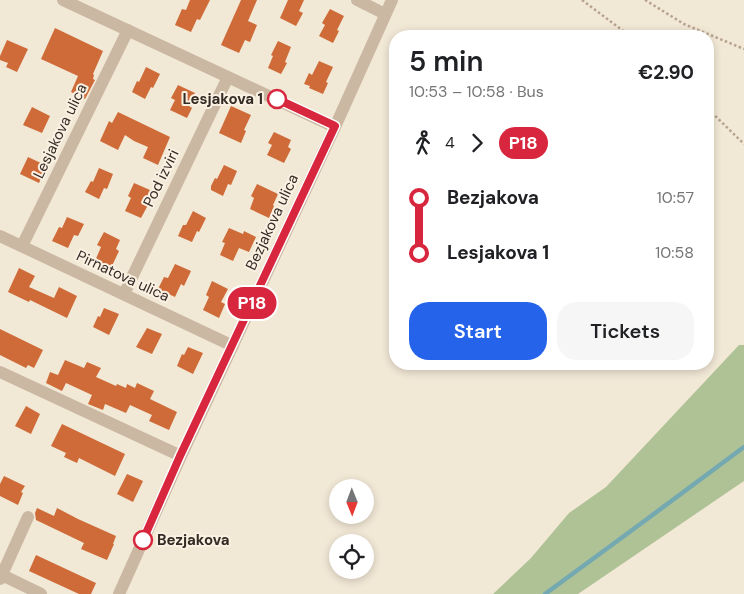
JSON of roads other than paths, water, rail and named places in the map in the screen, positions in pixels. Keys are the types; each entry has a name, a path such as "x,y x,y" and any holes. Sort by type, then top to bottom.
{"street":[{"path":"63,0 335,126"},
{"path":"357,0 386,14"},
{"name":"Bezjakova ulica","path":"119,594 180,456 233,346 392,0"},
{"name":"Lesjakova ulica","path":"22,246 128,30"},
{"name":"Pod izviri","path":"124,294 228,77"},
{"name":"Pirnatova ulica","path":"0,236 233,346"},
{"path":"0,372 180,456"},
{"path":"28,517 1,577 41,594"}],"waterway":[{"path":"545,594 744,447"}],"place":[{"name":"Lesjakova 1","path":"277,99"},
{"name":"Bezjakova","path":"143,540"}]}
